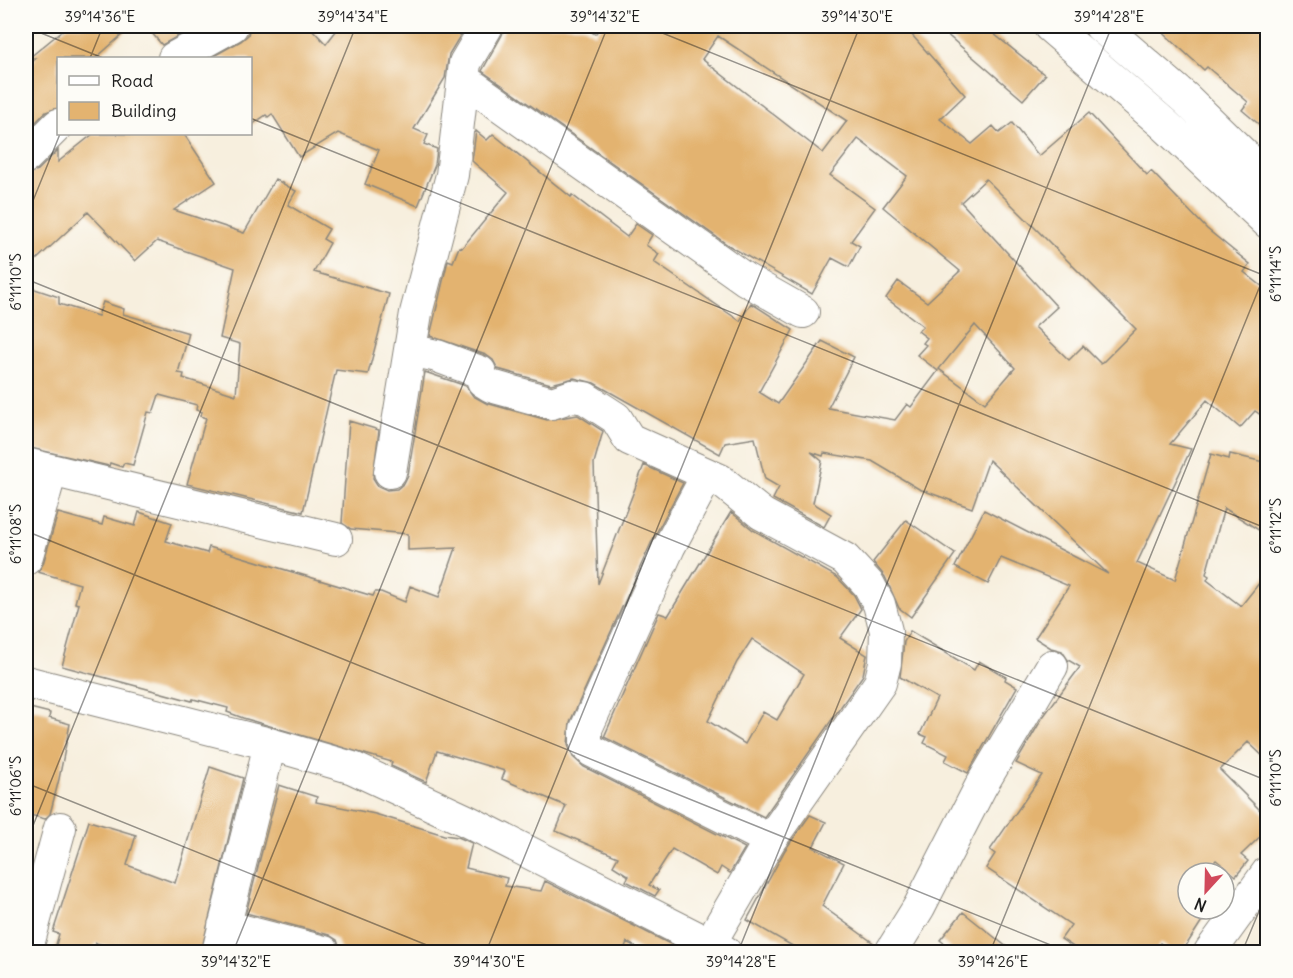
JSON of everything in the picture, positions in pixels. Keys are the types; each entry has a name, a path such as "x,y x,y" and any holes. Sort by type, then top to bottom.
{"main road":[{"path":"1050,26 1164,124 1268,222"},
{"path":"1101,26 1186,99 1268,179"}],"street":[{"path":"176,57 232,26"},
{"path":"390,472 416,313 452,175 465,63 487,26"},
{"path":"463,79 745,279 803,312"},
{"path":"26,156 57,126"},
{"path":"26,682 270,744 353,768 467,821 718,948 770,840 880,683 885,663 886,631 879,604 868,585 845,559 762,514 720,480 629,439 616,418 585,398 572,396 552,403 542,401 491,386 483,381 480,372 437,356 410,350"},
{"path":"26,559 38,468 336,539"},
{"path":"707,476 669,548 586,729 586,745 591,751 770,840"},
{"path":"891,952 919,907 981,786 1052,666"},
{"path":"270,744 221,939 324,952"},
{"path":"26,952 60,828"},
{"path":"1210,952 1268,872"}],"building":[{"path":"68,26 132,26 97,57 57,57 57,108 46,112 26,132 26,68 36,58 29,58"},
{"path":"146,26 196,26 162,45"},
{"path":"250,26 309,26 326,44 340,26 466,26 449,54 445,78 414,129 428,135 424,144 437,149 435,165 418,206 365,184 379,150 338,133 299,157 272,114 268,117 266,115 252,125 252,57 212,57 248,35"},
{"path":"505,26 582,26 595,34 602,26 904,26 965,95 940,119 972,144 993,126 999,133 1012,123 1039,156 1089,113 1147,175 1151,171 1207,229 1250,264 1244,272 1268,291 1268,420 1255,411 1240,428 1207,400 1170,444 1191,449 1137,563 1175,580 1211,454 1229,459 1230,454 1268,463 1268,536 1224,508 1206,574 1209,576 1207,580 1241,606 1268,572 1268,761 1248,742 1220,770 1268,818 1268,829 1241,855 1248,861 1236,876 1236,861 1176,861 1176,921 1202,921 1182,952 1175,952 1160,943 1155,952 1081,952 1061,939 1071,925 986,868 995,854 990,850 1042,775 1016,763 1043,717 1080,667 1068,660 1062,651 1051,648 1035,638 1069,586 1001,558 988,584 955,567 984,510 1108,574 989,460 972,508 919,489 872,461 824,453 823,456 811,452 822,461 813,503 831,514 824,527 773,499 779,487 765,479 755,438 725,443 720,454 594,383 574,378 551,384 498,369 493,360 486,355 430,336 448,260 453,262 459,247 462,248 508,192 472,161 476,131 487,140 493,134 571,197 572,195 627,237 636,224 652,235 646,245 659,254 654,262 740,321 751,303 793,330 759,392 778,404 822,341 854,357 828,408 895,420 907,404 911,407 938,371 917,355 926,345 923,343 927,338 918,331 923,326 886,298 898,281 927,302 960,271 883,207 907,176 858,139 830,175 875,208 851,241 860,246 849,267 832,258 812,294 728,245 482,71","holes":["718,36 847,121 823,153 702,59","986,179 1136,329 1101,364 1083,346 1069,360 1035,327 1057,307 961,202","975,325 1015,368 985,403 939,369"]},
{"path":"937,26 984,26 1045,75 1023,100"},
{"path":"1156,26 1268,26 1268,132 1242,110 1248,102 1207,67 1204,70"},
{"path":"92,135 185,135 216,182 174,210 244,233 275,179 296,191 288,205 329,229 323,239 330,243 314,272 389,294 368,374 336,370 303,512 187,484 206,418 200,416 202,412 196,410 197,405 159,395 153,413 148,412 133,465 124,463 122,467 110,463 109,466 26,447 26,286 59,297 59,304 98,316 103,302 124,309 123,314 189,333 178,373 184,374 183,378 236,395 240,344 220,338 235,268 157,241 135,261 88,212 35,261 26,251 26,174 38,170 58,150 58,162"},
{"path":"425,372 466,386 473,396 486,403 547,420 578,415 603,431 594,463 598,584 644,465 683,483 653,539 570,722 568,745 573,757 584,767 745,848 730,873 721,867 717,875 672,849 649,885 659,890 655,896 626,881 629,876 613,866 618,857 556,831 566,806 502,779 505,771 437,751 426,782 391,766 392,762 243,718 227,712 228,708 193,699 192,701 62,666 79,604 75,603 80,584 38,572 43,564 58,513 102,525 104,517 135,526 139,512 172,523 166,541 207,553 209,547 373,596 375,592 381,592 405,602 410,586 439,597 456,548 408,550 408,534 351,529 342,523 349,421 379,430 373,478 378,486 387,490 397,489 408,475"},
{"path":"731,512 753,530 837,577 854,595 861,609 840,638 867,655 863,675 764,817 604,737 659,613 668,616","holes":["752,639 804,674 777,720 763,712 745,744 708,721 737,662"]},
{"path":"906,520 955,554 911,617 899,608 885,577 873,562"},
{"path":"910,631 974,670 979,661 1006,677 1005,680 1017,687 968,773 945,761 948,755 924,743 927,737 920,734 937,698 900,677 904,642"},
{"path":"26,707 50,713 49,718 70,724 50,814 45,819 26,814"},
{"path":"210,767 243,778 201,952 126,952 96,943 93,952 54,952 59,934 53,932 89,821 136,835 127,865 175,883"},
{"path":"279,785 317,797 316,802 375,814 444,835 458,837 472,843 466,868 507,878 505,886 541,891 545,881 686,952 644,952 627,942 623,952 341,952 337,940 329,935 246,913"},
{"path":"810,815 826,822 813,847 844,863 822,906 875,944 873,952 803,952 747,920 785,850"},
{"path":"963,912 1013,952 955,952 940,940"}]}
